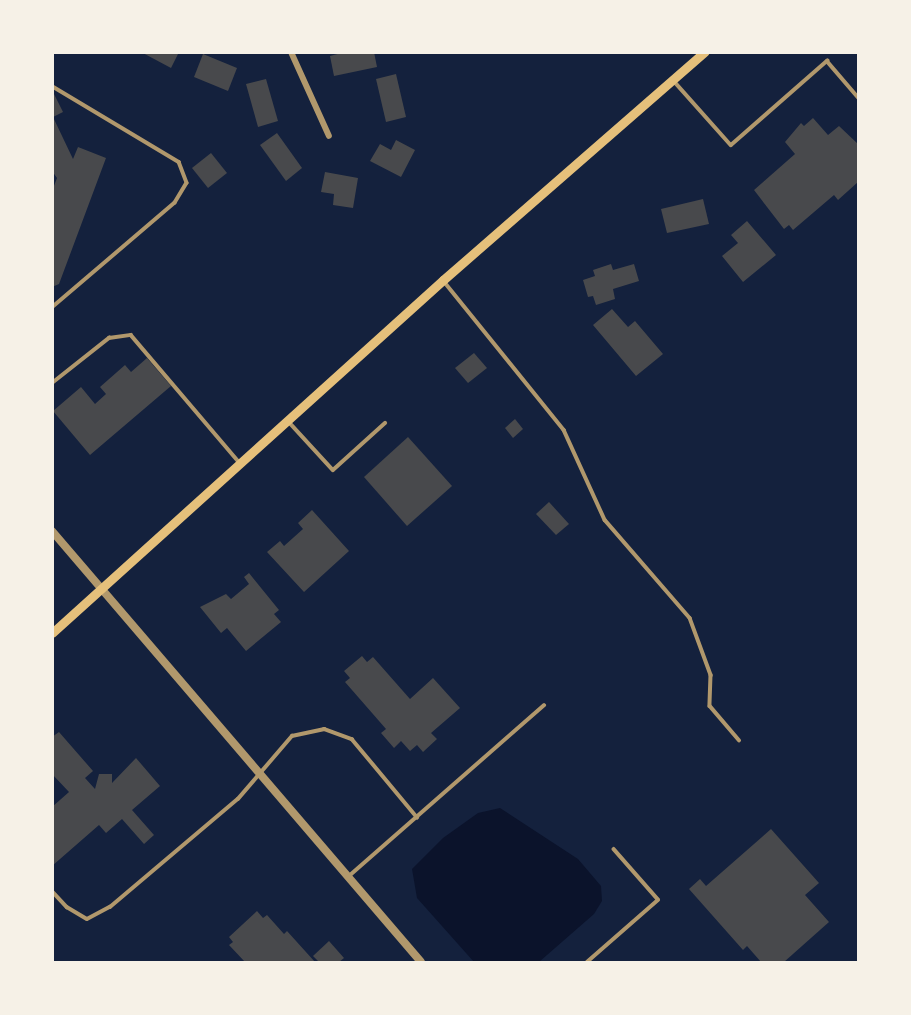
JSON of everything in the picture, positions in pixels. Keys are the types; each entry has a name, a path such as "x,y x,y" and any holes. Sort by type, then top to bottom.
{"main road":[{"path":"52,634 443,280 704,52"}],"street":[{"path":"292,52 330,136"},
{"path":"52,531 421,962"}],"lane":[{"path":"673,80 731,145 827,61 859,97"},
{"path":"52,86 179,162 187,183 175,203 52,308"},
{"path":"443,280 564,430 605,520 690,618 711,675 710,706 739,740"},
{"path":"52,383 109,338 131,335 240,463"},
{"path":"287,420 333,470 385,423"},
{"path":"348,877 544,705"},
{"path":"52,891 67,907 87,919 98,913 261,776 292,736 324,729 352,739 417,817"},
{"path":"587,962 658,900 614,850"}],"water":[{"path":"500,808 578,859 601,886 602,901 594,914 539,962 474,962 417,898 412,869 443,838 478,813"}],"building":[{"path":"141,52 179,52 171,68"},
{"path":"345,52 374,52 377,67 334,76 330,56"},
{"path":"203,54 237,68 228,91 194,77"},
{"path":"396,74 406,117 386,122 376,79"},
{"path":"266,79 278,121 258,127 246,84"},
{"path":"52,90 63,112 53,117 73,159 78,147 106,158 59,284 52,287 52,191 57,178 52,171"},
{"path":"813,118 828,135 839,126 858,144 858,182 838,200 834,195 793,230 789,225 784,229 754,190 795,154 785,142 801,123 804,126"},
{"path":"277,133 302,168 286,181 260,145"},
{"path":"396,140 415,150 401,177 370,161 380,144 391,150"},
{"path":"211,153 227,173 208,188 192,168"},
{"path":"325,172 358,178 353,208 333,205 334,194 321,192"},
{"path":"703,199 709,224 667,233 661,209"},
{"path":"747,221 776,255 743,282 722,256 738,243 731,235"},
{"path":"611,264 613,270 634,264 639,281 613,289 615,299 596,305 593,296 588,297 583,280 595,276 593,270"},
{"path":"612,309 628,327 635,321 663,354 636,376 593,325"},
{"path":"474,353 487,368 468,383 455,368"},
{"path":"147,358 171,386 90,455 53,411 81,387 95,404 106,394 100,387 125,365 131,372"},
{"path":"515,419 523,429 513,438 505,428"},
{"path":"408,437 452,486 407,526 364,477"},
{"path":"549,502 569,524 556,535 536,514"},
{"path":"312,510 349,551 304,592 267,552 280,541 284,546 303,529 298,523"},
{"path":"249,573 279,610 274,614 281,622 246,651 227,628 221,633 200,607 226,594 231,599 249,584 244,577"},
{"path":"362,656 367,662 373,657 410,699 433,678 460,708 431,733 437,739 423,752 417,745 410,751 401,741 394,748 381,733 386,729 345,682 350,678 344,671"},
{"path":"59,732 93,771 85,778 95,789 99,774 112,774 112,783 136,758 160,786 132,810 154,835 144,844 122,819 106,833 99,825 52,866 52,807 69,792 52,774 52,737"},
{"path":"771,829 819,883 805,895 829,922 784,962 761,962 747,946 743,950 689,889 700,879 706,886"},
{"path":"257,911 263,918 267,915 284,934 287,931 315,962 245,962 229,945 233,942 229,937"},
{"path":"329,941 344,958 339,962 319,962 313,956"}]}
